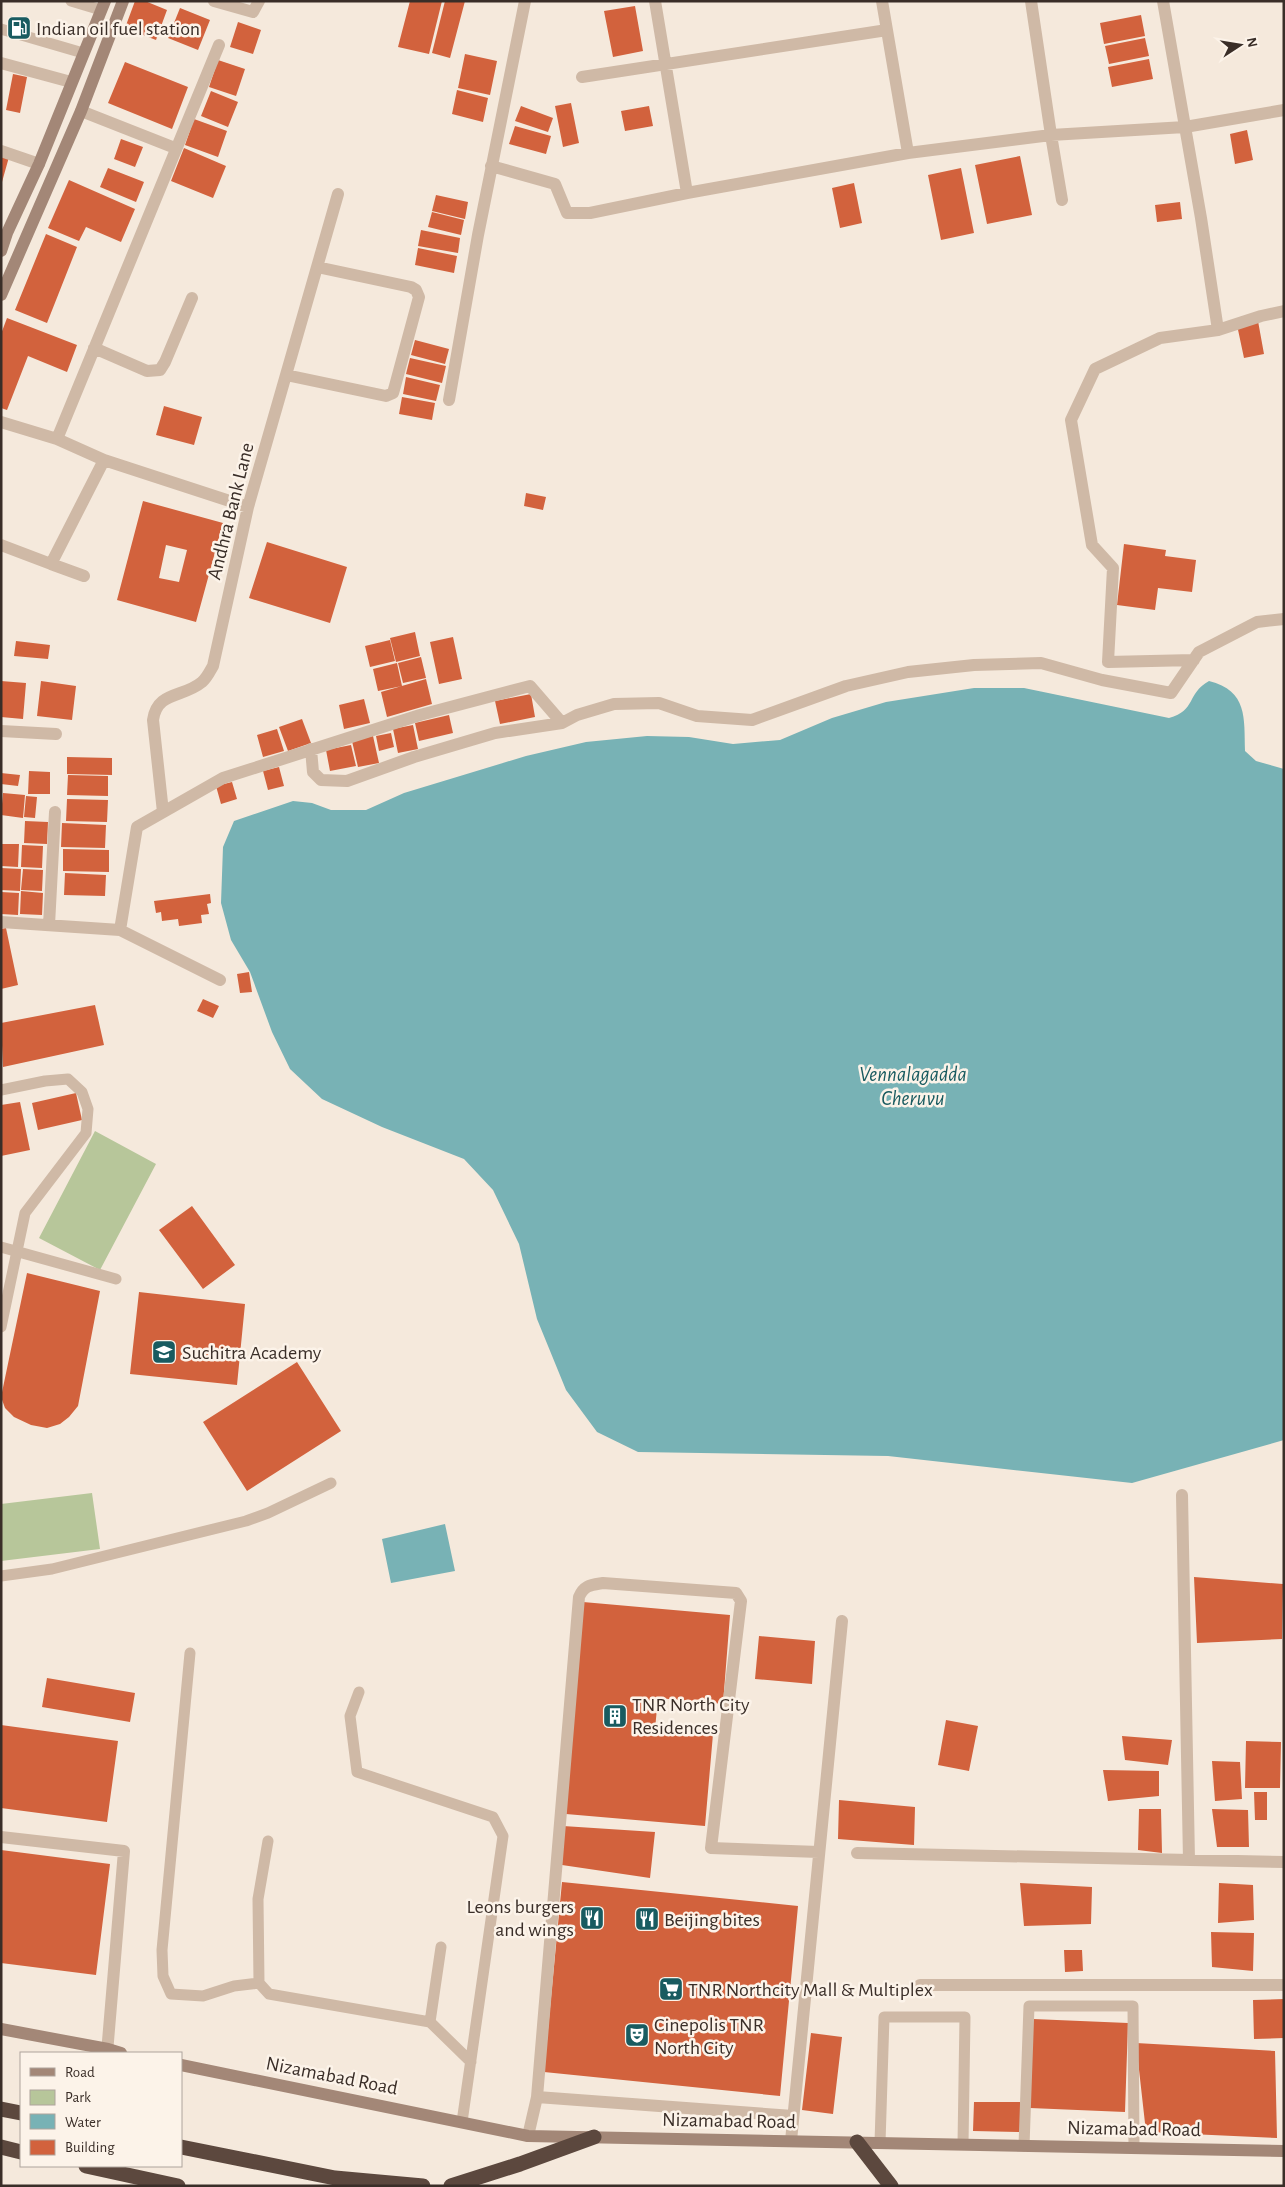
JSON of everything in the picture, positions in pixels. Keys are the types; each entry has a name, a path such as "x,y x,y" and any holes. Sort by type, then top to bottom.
{"highway":[{"path":"1,2109 20,2113"},
{"path":"451,2186 520,2164 594,2137"},
{"path":"857,2142 891,2186"},
{"path":"1,2147 20,2152"},
{"path":"182,2147 335,2178 423,2186"},
{"path":"91,2167 178,2186"}],"main road":[{"path":"1,295 81,111 123,1"},
{"path":"1,250 4,232 39,164 103,6"},
{"path":"1,2029 108,2051"},
{"name":"Nizamabad Road","path":"182,2066 528,2136 1284,2151"}],"street":[{"path":"214,1 253,12 259,1"},
{"path":"449,400 491,166 524,1"},
{"path":"655,1 687,193"},
{"path":"882,1 908,153"},
{"path":"1031,1 1050,136 1062,200"},
{"path":"1162,1 1201,218 1218,330"},
{"path":"582,77 887,30"},
{"path":"57,439 175,148 219,45"},
{"path":"1,63 71,82"},
{"path":"491,166 555,184 567,213 590,213 687,193 908,153 1050,136 1185,128 1284,110"},
{"path":"81,111 175,148"},
{"path":"1,151 39,164"},
{"name":"Andhra Bank Lane","path":"163,812 152,720 154,709 161,701 203,682 213,666 248,507 338,194"},
{"path":"286,375 386,396 392,393 395,386 419,297 416,290 410,287 317,268"},
{"path":"94,348 147,371 160,370 192,298"},
{"path":"1194,660 1108,662 1114,568 1092,545 1071,420 1095,368 1160,338 1218,330 1261,316 1284,311"},
{"path":"1,422 57,439 104,460 248,507"},
{"path":"51,564 104,460"},
{"path":"1,545 84,576"},
{"path":"312,749 313,772 321,780 347,781 414,757 495,733 562,723 577,715 614,704 659,703 697,716 752,720 846,686 908,672 974,665 1041,663 1102,680 1171,693 1200,652 1257,622 1284,618"},
{"path":"120,930 137,827 223,778 420,715 530,686 562,723"},
{"path":"1,731 56,734"},
{"path":"49,925 55,812"},
{"path":"1,922 120,930 220,980"},
{"path":"1182,1495 1189,1860"},
{"path":"528,2136 536,2097 579,1597 582,1589 588,1585 603,1583 736,1593 741,1601 711,1848 819,1852"},
{"path":"791,2141 842,1621"},
{"path":"1,1837 124,1851 108,2051"},
{"path":"857,1853 1284,1862"},
{"path":"920,1985 1284,1985"},
{"path":"536,2097 793,2116"}],"lane":[{"path":"71,1 103,6"},
{"path":"1,29 83,53"},
{"path":"1,1090 45,1081 68,1079 82,1092 88,1109 86,1133 25,1212 1,1327"},
{"path":"1,1247 116,1280"},
{"path":"1,1576 52,1569 246,1521 268,1513 331,1483"},
{"path":"190,1652 162,1950 163,1976 171,1994 203,1996 234,1986 259,1983"},
{"path":"359,1692 350,1716 357,1772 493,1817 503,1836 462,2122"},
{"path":"268,1841 258,1899 259,1983 270,1994 430,2022 471,2062"},
{"path":"430,2022 441,1947"},
{"path":"1024,2146 1029,2006 1133,2006 1134,2148"},
{"path":"880,2143 884,2018 965,2017 963,2144"}],"green space":[{"path":"95,1131 156,1164 100,1270 39,1238"},
{"path":"92,1493 100,1549 1,1561 1,1504"}],"water":[{"name":"Vennalagadda Cheruvu","path":"1209,681 1222,686 1237,699 1243,717 1245,751 1256,761 1284,769 1284,1440 1132,1483 888,1456 638,1452 597,1432 566,1390 537,1319 519,1244 493,1190 464,1159 382,1127 322,1099 290,1069 272,1032 250,972 231,940 221,903 223,847 234,821 293,801 312,803 331,810 366,810 404,793 526,756 586,742 647,736 689,737 733,744 780,740 832,718 886,702 974,688 1024,688 1169,718 1184,711 1197,691"},
{"path":"445,1524 455,1571 391,1583 382,1539"}],"building":[{"path":"135,1 145,1 167,10 156,40 125,28"},
{"path":"410,1 442,1 429,54 398,47"},
{"path":"445,1 465,1 450,58 432,53"},
{"path":"635,6 643,51 613,57 604,11"},
{"path":"180,8 210,20 198,50 168,38"},
{"path":"1141,15 1145,36 1104,44 1100,23"},
{"path":"238,22 261,30 253,54 230,47"},
{"path":"1145,38 1149,56 1109,64 1105,46"},
{"path":"465,54 497,61 490,95 458,88"},
{"path":"1149,59 1153,79 1112,87 1108,67"},
{"path":"218,60 245,69 236,96 209,87"},
{"path":"125,62 188,87 172,129 108,103"},
{"path":"13,74 27,77 20,113 6,110"},
{"path":"457,90 488,98 483,122 452,114"},
{"path":"211,91 238,102 228,127 201,116"},
{"path":"571,103 579,143 563,147 555,106"},
{"path":"521,106 553,118 548,132 515,121"},
{"path":"649,106 653,126 625,131 621,111"},
{"path":"194,119 227,131 218,157 185,145"},
{"path":"515,126 551,136 546,154 509,144"},
{"path":"1247,130 1253,160 1235,164 1230,134"},
{"path":"121,139 143,147 135,167 114,159"},
{"path":"184,148 226,166 213,198 171,181"},
{"path":"1,155 9,157 2,182 1,182"},
{"path":"1020,156 1032,215 987,224 975,165"},
{"path":"108,168 144,182 136,202 100,187"},
{"path":"961,168 974,233 941,240 928,175"},
{"path":"69,180 135,209 121,242 86,227 79,241 48,228"},
{"path":"854,183 862,223 840,228 832,188"},
{"path":"436,195 468,202 465,219 432,211"},
{"path":"1180,202 1182,219 1157,222 1155,205"},
{"path":"432,212 464,220 461,235 428,227"},
{"path":"421,230 460,238 458,253 418,246"},
{"path":"46,234 77,247 47,323 15,310"},
{"path":"418,248 457,256 454,273 415,265"},
{"path":"7,318 77,345 67,372 28,356 7,410 1,408 1,334"},
{"path":"1258,321 1264,354 1244,358 1237,325"},
{"path":"415,340 449,349 445,364 411,355"},
{"path":"410,358 446,366 442,383 406,374"},
{"path":"406,377 440,385 436,401 403,394"},
{"path":"402,397 435,403 432,420 399,414"},
{"path":"164,406 202,417 194,445 156,435"},
{"path":"526,493 546,497 543,510 524,506"},
{"path":"143,501 223,523 196,622 117,600","holes":["166,545 187,550 179,582 159,578"]},
{"path":"267,542 347,567 330,623 249,598"},
{"path":"1124,544 1166,550 1165,556 1196,560 1192,592 1158,588 1155,610 1117,605"},
{"path":"415,632 420,656 396,662 390,638"},
{"path":"453,637 462,679 439,684 430,642"},
{"path":"390,640 395,661 370,667 365,646"},
{"path":"16,641 50,645 48,659 14,656"},
{"path":"421,657 426,678 403,683 398,663"},
{"path":"397,663 402,686 378,691 373,669"},
{"path":"426,679 432,704 387,717 381,692"},
{"path":"1,681 26,683 23,719 1,717"},
{"path":"41,681 76,686 72,720 37,716"},
{"path":"531,694 535,717 500,724 495,701"},
{"path":"364,699 370,723 344,729 339,705"},
{"path":"449,715 453,733 419,741 415,723"},
{"path":"302,719 311,743 288,751 279,727"},
{"path":"413,725 418,749 398,753 393,729"},
{"path":"277,729 284,751 263,757 257,735"},
{"path":"391,733 394,747 379,751 376,736"},
{"path":"373,736 379,763 358,767 352,741"},
{"path":"351,745 356,766 330,771 326,750"},
{"path":"67,757 112,758 112,775 67,774"},
{"path":"279,767 284,786 268,790 263,771"},
{"path":"29,771 50,772 50,794 28,794"},
{"path":"1,773 20,775 18,786 1,784"},
{"path":"68,775 108,776 108,796 67,795"},
{"path":"232,782 237,799 221,804 216,786"},
{"path":"3,793 25,795 23,818 1,815"},
{"path":"26,796 37,797 35,818 24,817"},
{"path":"67,799 108,800 107,822 66,821"},
{"path":"25,821 48,822 47,844 24,843"},
{"path":"62,823 106,825 105,848 61,847"},
{"path":"1,844 19,844 18,867 1,866"},
{"path":"22,845 43,846 42,868 21,867"},
{"path":"63,849 109,850 109,872 63,871"},
{"path":"1,868 21,869 20,891 1,890"},
{"path":"23,869 43,870 42,891 21,890"},
{"path":"65,873 106,875 105,896 64,895"},
{"path":"21,891 43,893 42,915 20,914"},
{"path":"1,892 19,893 18,915 1,914"},
{"path":"210,894 211,903 207,904 209,914 201,915 202,923 179,926 178,919 162,921 161,912 156,913 154,901"},
{"path":"6,928 18,985 1,989 1,929"},
{"path":"249,972 252,992 240,993 237,974"},
{"path":"203,999 219,1006 213,1018 197,1011"},
{"path":"95,1005 104,1045 3,1067 1,1023"},
{"path":"76,1093 82,1120 38,1130 32,1103"},
{"path":"20,1102 30,1150 1,1156 1,1105"},
{"path":"192,1206 235,1265 203,1289 159,1230"},
{"path":"27,1273 100,1291 78,1406 60,1424 47,1428 31,1425 14,1417 5,1408 1,1397"},
{"path":"139,1292 245,1304 237,1385 130,1374"},
{"path":"297,1362 341,1431 247,1491 203,1422"},
{"path":"1194,1577 1283,1584 1282,1639 1197,1643"},
{"name":"TNR North City Residences","path":"583,1602 730,1615 723,1704 658,1698 655,1729 713,1734 705,1826 566,1814"},
{"path":"759,1636 815,1641 812,1684 755,1679"},
{"path":"47,1678 135,1693 130,1722 42,1707"},
{"path":"946,1720 978,1726 969,1771 938,1765"},
{"path":"1,1725 118,1741 107,1822 1,1808"},
{"path":"1122,1736 1172,1740 1168,1765 1125,1760"},
{"path":"1246,1741 1281,1742 1280,1788 1245,1788"},
{"path":"1212,1761 1240,1762 1242,1799 1215,1801"},
{"path":"1103,1770 1159,1771 1159,1796 1108,1801"},
{"path":"1254,1792 1267,1792 1267,1820 1255,1820"},
{"path":"839,1800 915,1807 914,1845 838,1839"},
{"path":"1139,1809 1161,1809 1162,1853 1138,1850"},
{"path":"1212,1809 1248,1810 1249,1847 1217,1847"},
{"path":"563,1826 655,1832 650,1878 562,1865"},
{"path":"1,1850 110,1864 96,1975 1,1963"},
{"name":"TNR Northcity Mall & Multiplex","path":"562,1882 798,1906 780,2096 544,2072"},
{"path":"1020,1883 1092,1887 1091,1924 1024,1926"},
{"path":"1219,1883 1253,1885 1254,1920 1218,1923"},
{"path":"1211,1932 1254,1933 1253,1971 1212,1967"},
{"path":"1064,1950 1082,1950 1083,1971 1065,1972"},
{"path":"1284,1999 1284,2038 1254,2039 1253,2000"},
{"path":"1033,2019 1128,2023 1125,2112 1030,2108"},
{"path":"811,2033 842,2037 833,2114 802,2110"},
{"path":"1136,2043 1275,2051 1277,2138 1146,2132"},
{"path":"974,2102 1020,2102 1020,2132 973,2131"}],"place":[{"name":"Indian oil fuel station","path":"19,28"},
{"name":"Suchitra Academy","path":"164,1352"},
{"name":"TNR North City Residences","path":"615,1716"},
{"name":"Leons burgers and wings","path":"592,1918"},
{"name":"Beijing bites","path":"647,1919"},
{"name":"TNR Northcity Mall & Multiplex","path":"671,1989"},
{"name":"Cinepolis TNR North City","path":"637,2035"}]}
